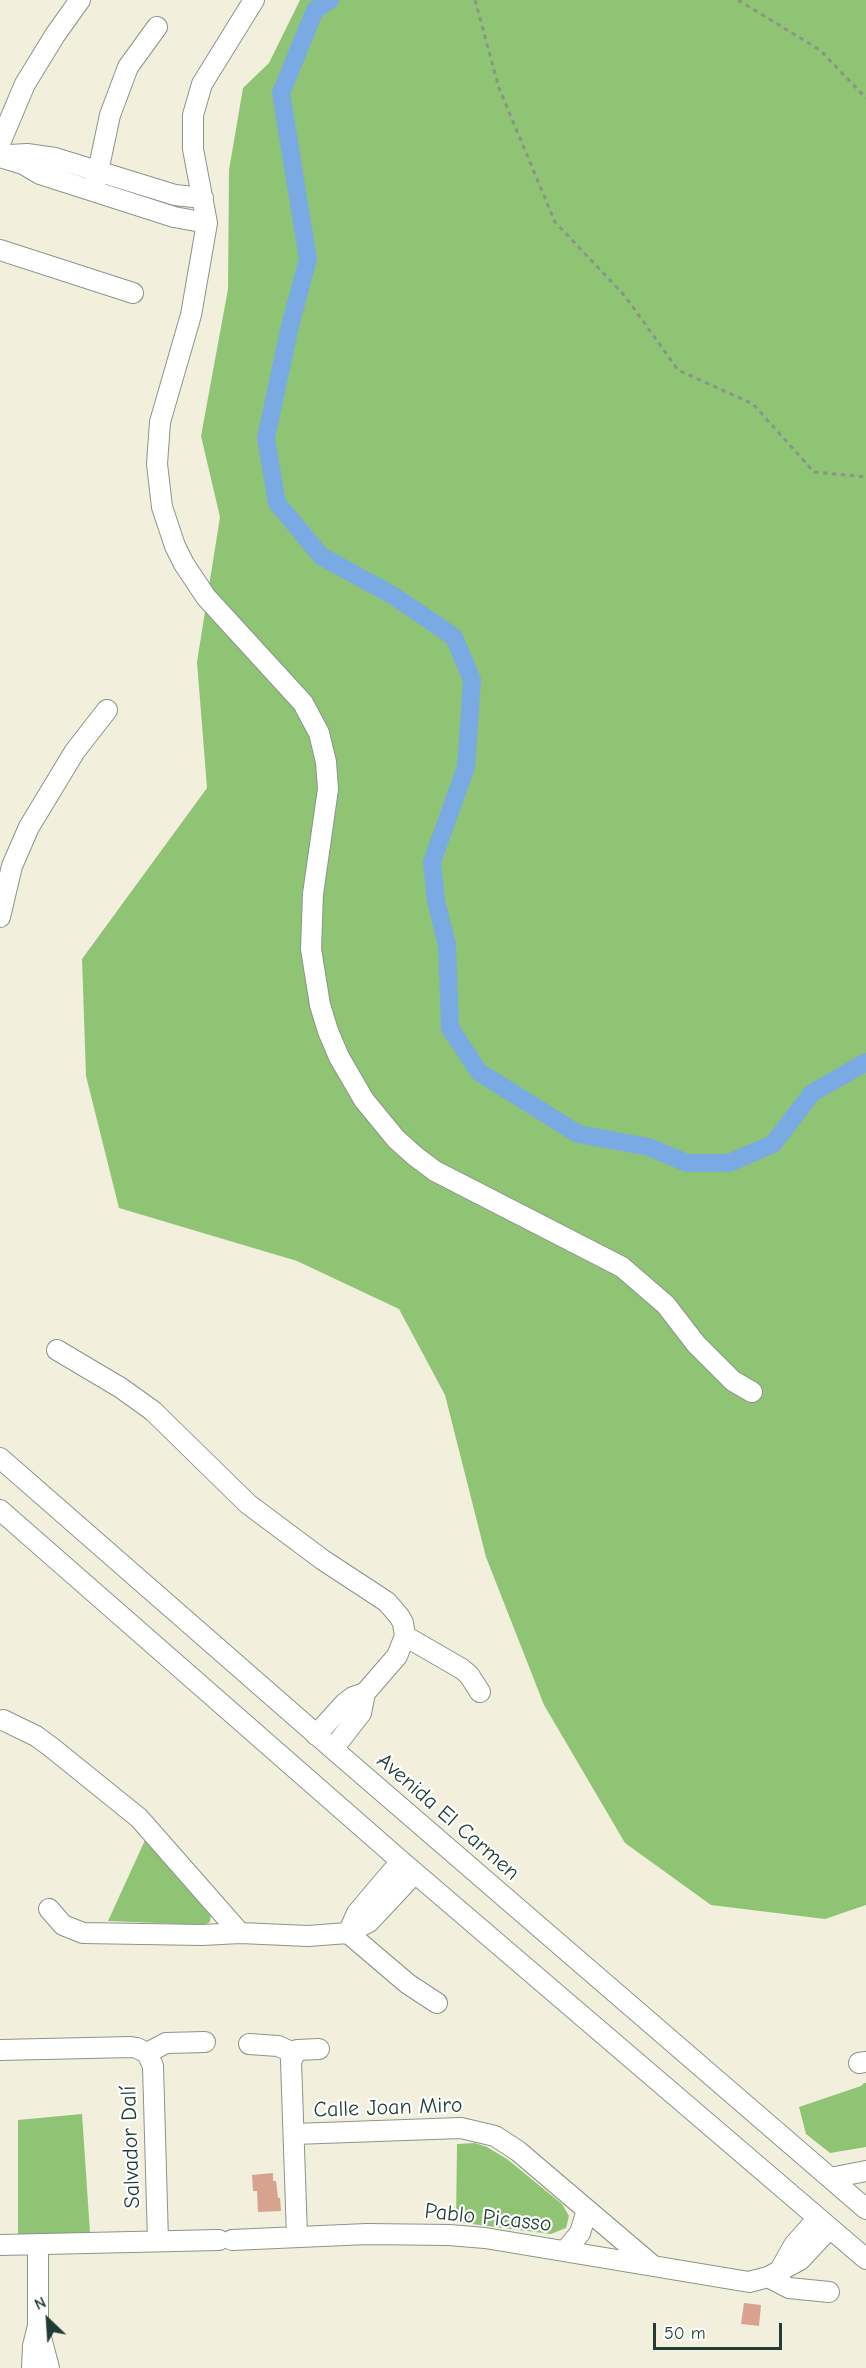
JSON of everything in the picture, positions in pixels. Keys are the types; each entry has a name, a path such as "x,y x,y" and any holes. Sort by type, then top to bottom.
{"street":[{"path":"0,143 25,84 55,34 80,0"},
{"path":"254,0 210,71 197,98 192,132 193,149 207,223 191,315 160,422 156,464 158,486 168,527 194,581 303,703 319,733 326,762 328,789 313,894 311,949 320,1005 339,1057 364,1100 396,1139 435,1171 622,1267 666,1305 696,1344 733,1381 752,1392"},
{"path":"94,191 110,115 128,67 157,27"},
{"path":"0,156 27,154 55,158 175,195 203,198"},
{"path":"0,156 23,164 40,174 174,218 207,223"},
{"path":"0,250 133,293"},
{"path":"0,917 12,866 29,827 75,751 107,710"},
{"path":"57,1350 121,1388 153,1411 255,1510 323,1560 387,1602 395,1610 403,1623 405,1636 397,1656 365,1693 360,1713 333,1749"},
{"name":"Avenida El Carmen","path":"0,1458 316,1735 864,2205"},
{"path":"0,1510 408,1867 866,2259"},
{"path":"405,1636 469,1675 480,1692"},
{"path":"316,1735 345,1703 365,1693"},
{"path":"3,1719 51,1746 139,1818 240,1933"},
{"path":"49,1909 63,1925 83,1933 202,1935 240,1933 308,1936 348,1933 369,1922 408,1867"},
{"path":"348,1933 408,1984 437,2003"},
{"name":"Salvador Dalí","path":"147,2053 166,2043 205,2042"},
{"path":"249,2044 278,2046 294,2053 301,2049 319,2049"},
{"name":"Salvador Dalí","path":"0,2050 136,2048 147,2053 153,2066 158,2241"},
{"name":"Calle Joan Miro","path":"294,2053 291,2061 297,2236"},
{"name":"Calle Joan Miro","path":"294,2134 461,2128 483,2131 507,2142 587,2210"},
{"path":"830,2178 866,2171"},
{"path":"565,2251 580,2233 587,2210 652,2265"},
{"path":"824,2223 794,2245 774,2274 789,2288 829,2292"},
{"name":"Pablo Picasso","path":"0,2245 368,2234 449,2235 485,2238 737,2281 759,2280 774,2274"},
{"path":"32,2368 31,2354 38,2326 38,2244"},
{"path":"38,2326 49,2368"}],"path":[{"path":"475,0 499,87 555,222 625,296 678,370 753,404 814,472 866,477"},
{"path":"738,0 820,50 866,98"}],"green space":[{"path":"300,0 866,0 866,1905 825,1919 711,1905 625,1843 544,1705 486,1557 445,1395 399,1309 297,1261 119,1208 86,1076 82,959 207,788 197,662 220,517 201,436 228,289 229,170 243,88 269,63"},
{"path":"146,1838 211,1913 210,1922 204,1925 108,1921"},
{"path":"866,2083 866,2147 830,2153 806,2134 799,2107"},
{"path":"82,2114 90,2233 18,2237 18,2120"},
{"path":"475,2143 507,2159 562,2204 569,2216 566,2228 551,2234 456,2222 457,2144"}],"building":[{"path":"273,2173 281,2211 258,2212 257,2191 253,2191 252,2175"},
{"path":"744,2303 761,2305 759,2326 741,2324"}],"waterway":[{"path":"330,0 315,10 281,93 308,259 290,326 266,438 277,503 321,556 394,596 454,637 472,680 466,767 432,862 436,901 447,945 450,1028 479,1072 578,1134 649,1147 687,1163 729,1163 773,1144 812,1093 866,1062"}]}
